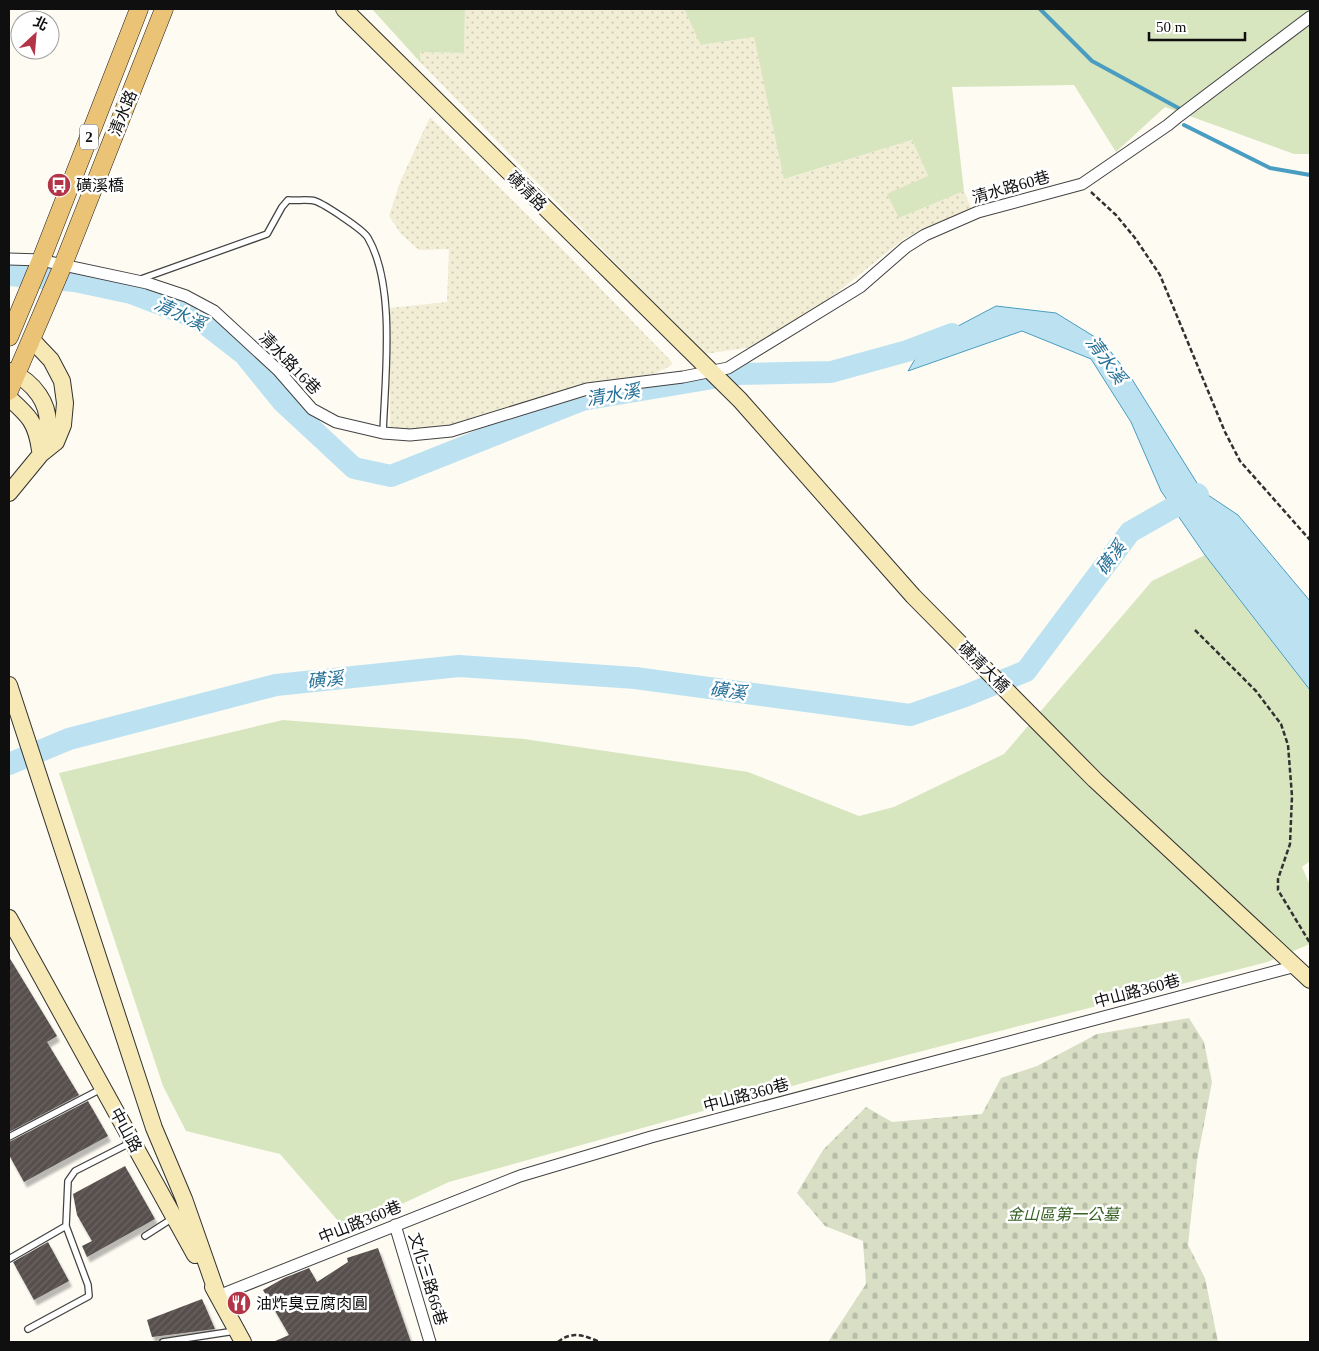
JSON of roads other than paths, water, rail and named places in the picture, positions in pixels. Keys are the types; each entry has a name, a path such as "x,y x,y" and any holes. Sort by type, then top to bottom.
{"main road":[{"name":"清水路","path":"40,263 139,9"},
{"name":"清水路","path":"61,269 164,9"},
{"name":"2","path":"9,337 40,263"},
{"name":"2","path":"9,391 13,372 32,340 61,269"}],"street":[{"name":"磺清路","path":"344,9 710,372"},
{"name":"清水路60巷","path":"710,372 736,364 831,306 860,287 906,247 925,235 978,212 1082,184 1168,125 1310,17"},
{"name":"清水路16巷","path":"9,259 137,281 186,296 214,311 278,370 312,409 336,422 383,433 410,436 451,431 587,389 710,372"},
{"path":"10,489 41,454 56,442 63,425 65,403 62,381 51,360 32,340"},
{"path":"13,372 37,389 48,413 48,430 41,454"},
{"name":"磺清大橋","path":"710,372 740,400 920,603 1095,780 1299,966"},
{"path":"9,398 30,417 38,435 41,454"},
{"path":"9,686 154,1128 184,1199 218,1296"},
{"name":"中山路","path":"9,918 240,1337"},
{"path":"1299,966 1310,980"},
{"name":"中山路360巷","path":"218,1296 520,1176 651,1137 1299,966"},
{"name":"文化三路66巷","path":"395,1225 430,1342"}],"lane":[{"path":"137,281 267,234 288,200 315,202 332,210 367,236 381,267 386,318 383,433"},
{"path":"9,1138 103,1088"},
{"path":"28,1329 89,1296 88,1285 66,1226 68,1181 75,1171 133,1142"},
{"path":"145,1236 174,1217"},
{"path":"9,1259 66,1226"},
{"path":"163,1342 240,1337"}],"water":[{"path":"996,306 1056,313 1103,342 1130,376 1202,491 1238,515 1310,601 1310,690 1205,555 1161,491 1131,422 1091,359 1022,331 908,371 924,344"}],"waterway":[{"path":"1040,9 1092,61 1182,110"},
{"path":"1184,125 1270,168 1310,175"},
{"name":"清水溪","path":"9,275 75,281 131,293 199,319 244,354 283,402 354,468 391,476 582,400 737,374 831,372 907,351 952,334"},
{"name":"磺溪","path":"9,764 69,739 276,685 459,666 635,678 910,715 965,696 1026,671 1130,532 1198,495"}],"place":[{"name":"磺溪橋","path":"59,185"},
{"name":"油炸臭豆腐肉圓","path":"239,1303"}],"park label":[{"name":"金山區第一公墓","path":"1063,1214"}]}
